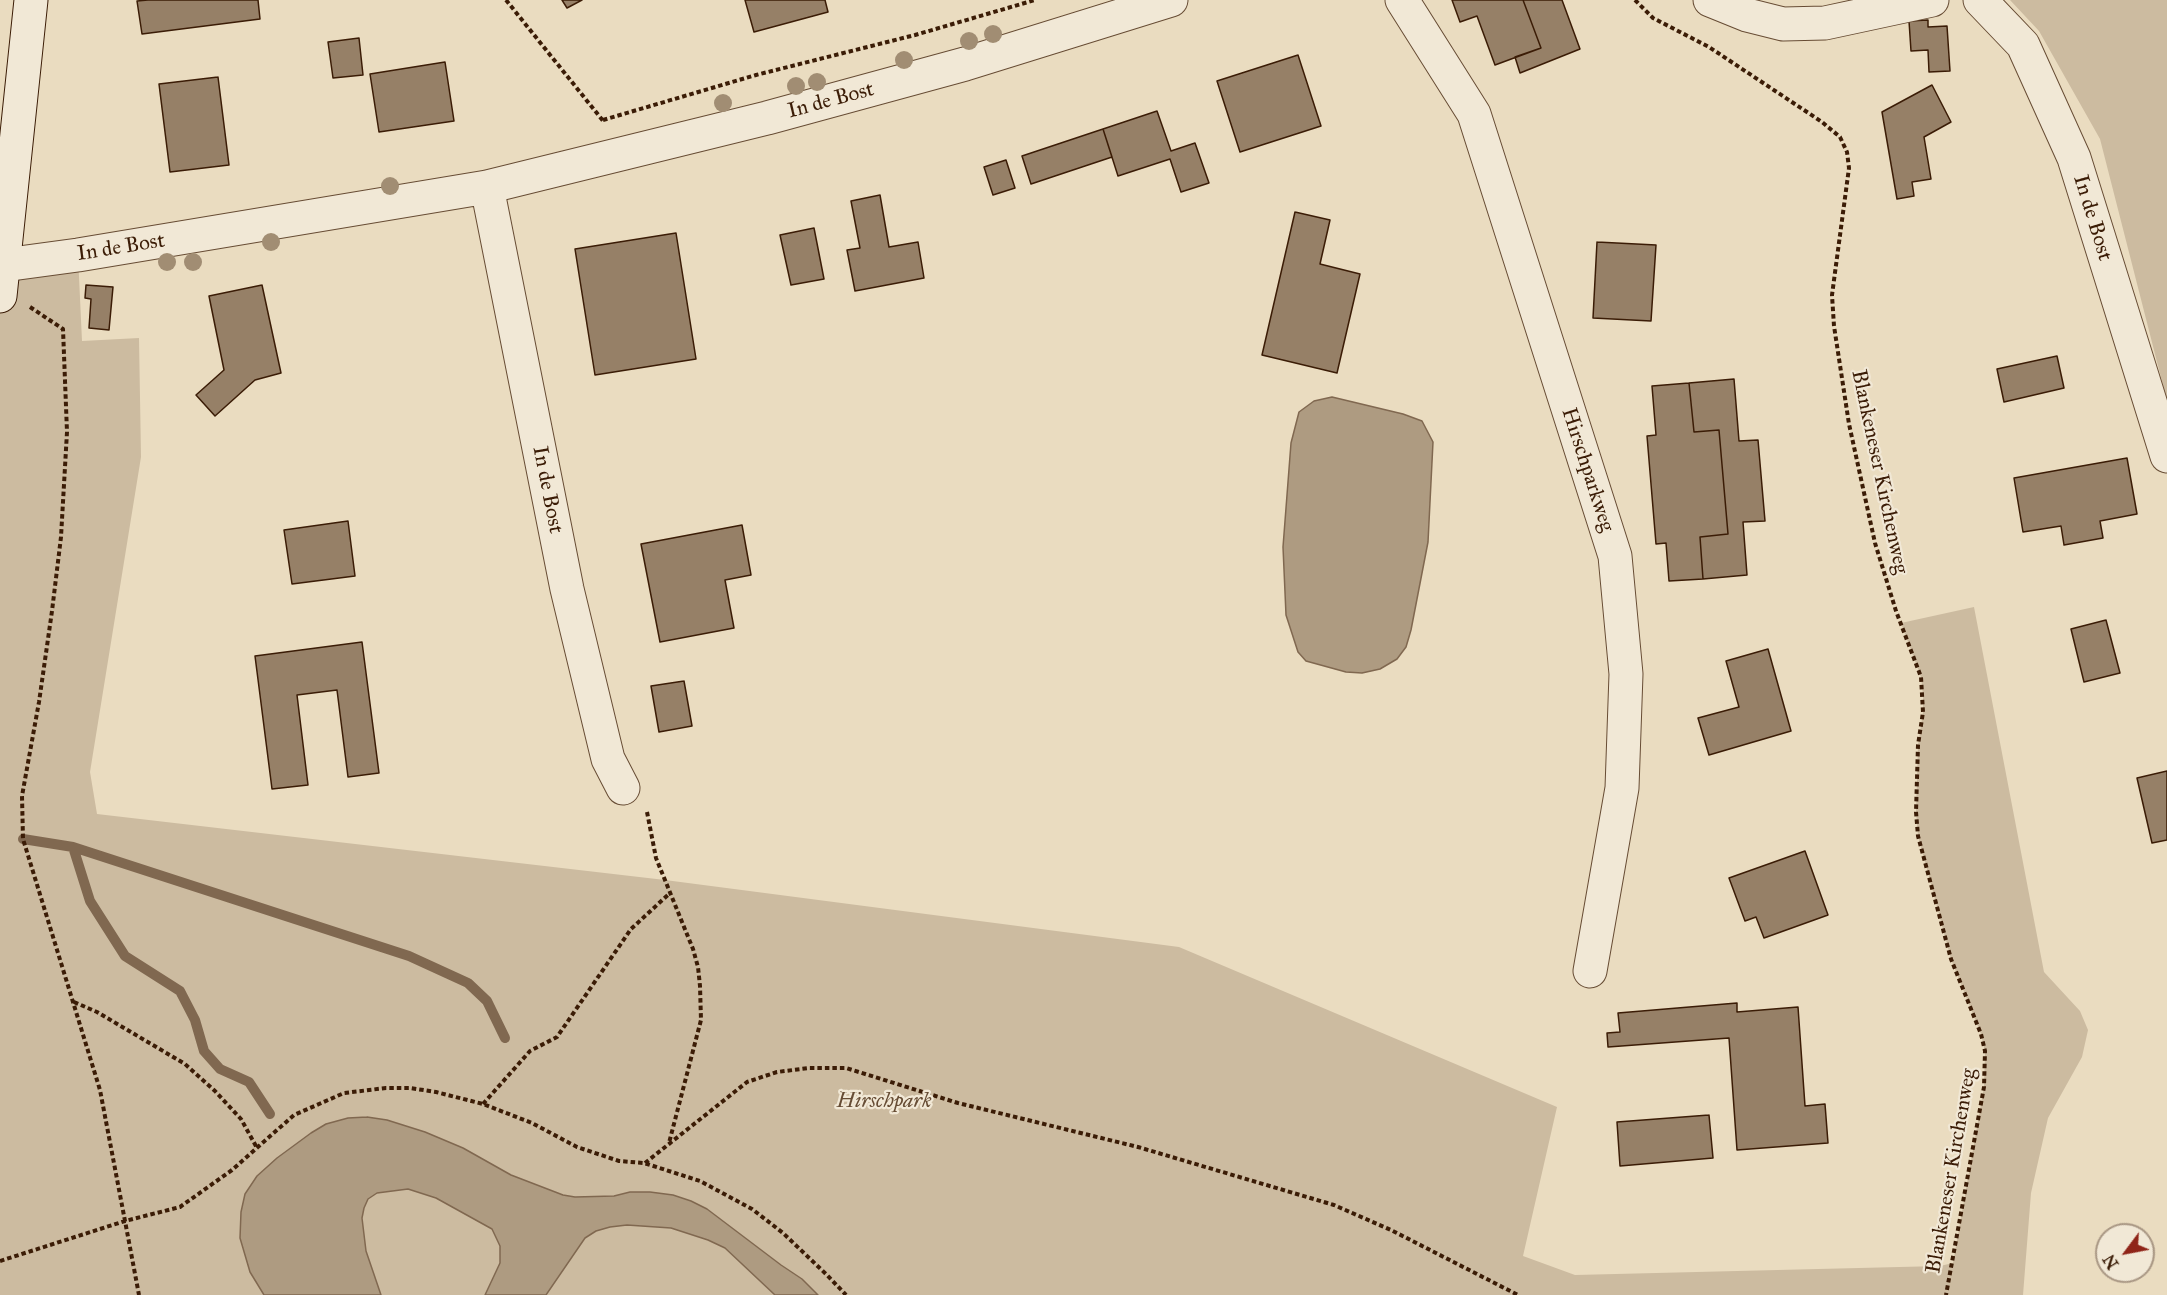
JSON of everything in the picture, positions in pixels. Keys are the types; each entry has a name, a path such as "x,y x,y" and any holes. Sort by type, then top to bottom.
{"street":[{"path":"2,283 32,0"},
{"name":"In de Bost","path":"2,283 101,251 487,188 767,118 944,70 1171,0"},
{"name":"Hirschparkweg","path":"1402,0 1474,114 1614,556 1626,674 1622,788 1590,971"},
{"path":"1710,0 1747,15 1783,24 1825,23 1932,0"},
{"name":"In de Bost","path":"1980,0 2023,45 2074,158 2167,456"},
{"name":"In de Bost","path":"487,188 567,589 608,759 622,788"}],"path":[{"path":"506,0 603,120 614,157"},
{"path":"603,120 756,75 915,35 1035,0"},
{"name":"Blankeneser Kirchenweg","path":"1635,0 1653,18 1717,52 1822,122 1840,137 1847,152 1849,168 1832,295 1834,326 1849,424 1875,543 1896,612 1921,677 1923,712 1918,745 1916,812 1918,836 1951,959 1981,1034 1985,1052 1984,1087 1946,1295"},
{"path":"2,283 63,329 67,432 61,537 39,702 22,796 23,838 100,1090 139,1295"},
{"path":"622,788 644,795 656,858 698,967 701,1020 669,1144"},
{"path":"483,1104 530,1051 557,1037 631,929 670,893"},
{"path":"74,1002 97,1012 185,1064 241,1119 257,1148"},
{"path":"644,1163 747,1082 777,1072 808,1068 846,1068 958,1103 1138,1147 1334,1205 1390,1230 1518,1295"},
{"path":"0,1261 125,1221 180,1207 232,1170 294,1115 344,1093 386,1088 410,1088 483,1104 524,1119 577,1147 620,1161 644,1163 700,1181 752,1209 783,1233 846,1295"}],"green space":[{"path":"2010,0 2167,0 2167,401 2100,139 2039,31"},
{"name":"Hirschpark","path":"78,255 82,341 139,338 141,457 90,772 97,814 665,880 1179,947 1557,1107 1523,1256 1575,1275 1940,1266 1953,1263 1984,1087 1985,1052 1981,1034 1951,959 1918,836 1916,812 1918,745 1923,695 1921,677 1901,623 1974,607 2044,972 2080,1011 2088,1030 2082,1057 2048,1118 2031,1193 2023,1295 818,1295 802,1279 707,1209 691,1201 673,1195 630,1192 614,1196 563,1195 511,1175 463,1148 425,1132 348,1118 326,1124 277,1158 250,1272 264,1295 0,1295 0,294 4,265"},
{"path":"408,1189 436,1198 492,1228 500,1246 500,1263 485,1295 381,1295 366,1251 362,1218 364,1208 368,1199 377,1193"},
{"path":"627,1225 671,1228 725,1248 775,1295 546,1295 585,1238 596,1231"}],"shaded area":[{"path":"1332,397 1403,414 1422,421 1433,442 1428,542 1406,647 1397,659 1380,669 1362,673 1346,672 1306,661 1298,652 1286,615 1283,547 1291,443 1299,412 1314,401"},
{"path":"367,1117 387,1120 425,1132 463,1148 511,1175 563,1195 614,1196 630,1192 650,1192 673,1195 691,1201 707,1209 802,1279 818,1295 775,1295 725,1248 671,1228 627,1225 596,1231 585,1238 546,1295 485,1295 500,1263 500,1246 492,1229 436,1198 408,1189 377,1193 368,1199 364,1208 362,1218 366,1251 381,1295 264,1295 250,1272 240,1238 241,1212 245,1194 257,1176 311,1133 326,1124 348,1118"}],"building":[{"path":"258,0 260,19 142,34 137,1"},
{"path":"562,0 582,0 567,8"},
{"path":"745,0 825,0 828,12 754,32"},
{"path":"1452,0 1523,0 1541,48 1495,65 1477,16 1460,22"},
{"path":"1523,0 1562,0 1580,49 1520,73 1515,57 1541,48"},
{"path":"1928,20 1928,27 1947,26 1950,71 1929,72 1928,50 1911,51 1909,21"},
{"path":"359,38 363,75 333,78 328,42"},
{"path":"1298,55 1321,126 1240,152 1217,81"},
{"path":"445,62 454,121 379,132 370,74"},
{"path":"218,77 229,165 170,172 159,84"},
{"path":"1932,85 1951,122 1924,137 1931,179 1912,182 1914,196 1897,199 1882,112"},
{"path":"1157,111 1171,151 1195,143 1209,183 1181,192 1170,159 1118,176 1103,129"},
{"path":"1103,129 1112,157 1031,184 1022,156"},
{"path":"1006,160 1015,188 993,195 984,167"},
{"path":"880,195 889,247 918,242 924,278 855,291 847,250 860,248 851,201"},
{"path":"1295,212 1330,220 1320,264 1360,274 1337,373 1262,355"},
{"path":"814,228 824,279 791,285 780,235"},
{"path":"676,233 696,359 595,375 575,249"},
{"path":"1597,242 1656,245 1651,321 1593,318"},
{"path":"86,285 113,287 109,330 89,328 91,299 85,298"},
{"path":"262,285 281,373 255,380 215,416 196,395 224,370 209,296"},
{"path":"2057,356 2064,388 2004,402 1997,369"},
{"path":"1734,379 1739,441 1758,440 1765,521 1743,522 1747,575 1703,579 1700,537 1728,534 1719,430 1694,432 1689,383"},
{"path":"1689,383 1694,432 1719,430 1728,534 1700,537 1703,579 1669,581 1666,543 1656,544 1647,436 1656,435 1652,386"},
{"path":"2127,458 2137,514 2100,521 2103,538 2064,545 2061,526 2023,532 2014,478"},
{"path":"348,521 355,576 292,584 284,530"},
{"path":"742,525 751,575 725,580 734,628 660,642 641,544"},
{"path":"2106,620 2120,673 2084,682 2071,629"},
{"path":"362,642 379,773 348,777 337,690 297,695 308,785 272,789 255,656"},
{"path":"1768,649 1791,731 1709,755 1698,718 1739,707 1726,661"},
{"path":"684,681 692,726 659,732 651,686"},
{"path":"2167,771 2167,840 2152,843 2137,778"},
{"path":"1805,851 1828,915 1764,938 1756,917 1745,921 1729,878"},
{"path":"1737,1003 1737,1012 1798,1007 1805,1106 1825,1104 1828,1143 1737,1150 1729,1038 1608,1047 1607,1033 1620,1032 1618,1013"},
{"path":"1709,1115 1713,1158 1620,1166 1617,1122"}],"waterway":[{"path":"23,839 73,847 409,956 468,983 487,1001 505,1038"},
{"path":"73,847 90,901 125,956 180,991 195,1020 204,1051 220,1069 249,1082 270,1114"}]}
